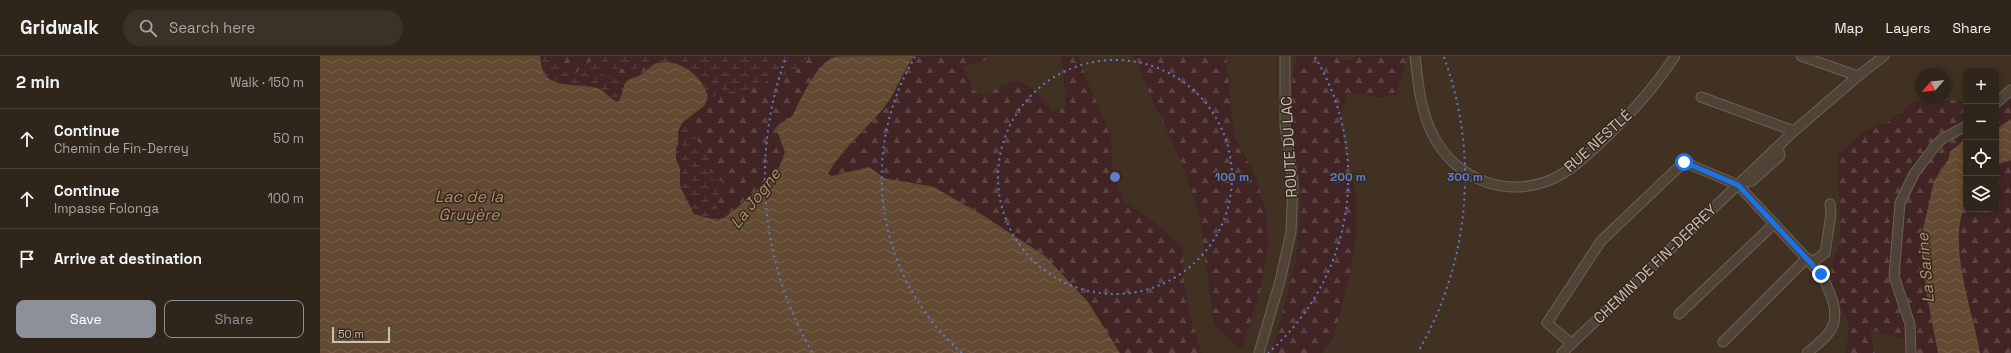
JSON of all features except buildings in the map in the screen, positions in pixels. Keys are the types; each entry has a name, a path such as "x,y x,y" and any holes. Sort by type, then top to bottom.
{"street":[{"name":"ROUTE DU LAC","path":"1259,353 1280,281 1291,232 1293,182 1285,125 1285,56"},
{"name":"RUE NESTLÉ","path":"1414,56 1420,96 1425,114 1432,134 1445,154 1454,164 1479,180 1505,187 1523,187 1541,184 1562,174 1582,160 1620,125 1659,80 1675,56"},
{"path":"1801,56 1858,76"},
{"name":"CHEMIN DE FIN-DERREY","path":"1562,353 1794,131 1858,76 1884,56"},
{"path":"1999,100 2011,90"},
{"path":"1700,97 1794,131"},
{"path":"1911,353 1910,324 1894,276 1900,203 1914,174 1935,146 1942,139 1963,128"},
{"path":"1572,344 1548,323 1601,242 1684,162 1741,182 1774,224 1821,274 1830,290 1835,314 1835,322 1830,332 1807,353"},
{"path":"1723,342 1809,261 1825,250 1832,214 1830,204"},
{"path":"1679,314 1774,224"}],"green space":[{"path":"540,56 552,56 557,66 570,72 570,75 578,72 581,65 588,64 593,60 594,56 809,56 794,70 785,75 774,76 766,82 744,91 722,92 707,100 706,90 702,82 695,75 677,66 657,65 649,69 648,64 645,63 635,69 618,68 607,70 604,72 603,77 616,79 625,83 622,98 618,102 590,87 571,86 547,78 544,74"},
{"path":"552,56 594,57 588,64 579,68 578,72 570,75 557,66"},
{"path":"809,56 835,56 823,66 814,77 798,102 793,115 789,119 785,152 775,174 757,191 747,197 738,207 720,219 716,208 720,198 719,192 723,185 722,181 713,181 710,173 711,167 708,157 692,131 690,119 687,117 700,109 710,97 722,92 744,91 766,82 774,76 781,76 798,66"},
{"path":"914,56 988,56 984,61 963,67 973,90 988,96 999,86 1017,81 1035,90 1052,111 1066,106 1061,56 1078,56 1088,83 1111,134 1113,172 1124,202 1147,216 1183,247 1184,281 1188,310 1202,353 1120,353 1086,299 1045,256 984,216 934,187 884,178 869,167 832,176 828,174 848,147 886,105"},
{"path":"1132,56 1226,56 1234,135 1256,177 1266,213 1268,246 1260,293 1242,348 1238,348 1214,324 1199,215 1181,161 1147,88 1138,62"},
{"path":"1297,56 1339,56 1341,60 1350,60 1357,56 1406,56 1406,62 1396,95 1379,98 1347,92 1340,123 1357,200 1356,237 1351,270 1334,336 1322,353 1272,353 1295,264 1299,228 1301,192 1292,149 1290,120 1293,75"},
{"path":"648,63 649,69 625,83 616,79 603,77 604,72 611,68 629,69"},
{"path":"2011,96 2011,119 1999,127 1999,107"},
{"path":"1951,100 1963,101 1963,143 1950,152 1948,160 1934,181 1926,290 1938,353 1916,353 1915,344 1870,329 1875,353 1845,353 1847,347 1848,322 1833,291 1831,263 1841,243 1838,164 1839,154 1864,131 1888,122 1914,101 1915,104 1951,104"},
{"path":"687,117 690,119 690,125 694,135 710,162 711,178 713,180 722,181 723,185 719,192 720,198 716,208 720,219 717,220 694,214 682,193 675,155 678,144 679,127"},
{"path":"2011,160 2011,353 1980,353 1963,277 1959,238 1964,212 1999,212 1999,164"}],"water":[{"name":"Lac de la Gruyère","path":"320,56 540,56 542,68 546,76 552,81 560,84 597,88 618,102 626,82 645,72 654,64 663,62 680,65 687,69 700,81 708,96 705,105 682,123 678,132 676,159 680,169 680,187 694,214 712,219 722,219 732,212 776,172 785,152 776,128 792,116 815,74 827,61 834,57 914,56 886,105 840,155 828,174 832,176 869,167 884,178 934,187 984,216 1045,256 1088,302 1120,353 320,353"},
{"path":"2011,119 2011,160 1999,164 1999,140 1999,127"},
{"name":"La Sarine","path":"1963,141 1964,212 1959,238 1960,257 1967,298 1980,353 1938,353 1926,290 1922,234 1934,181 1948,160 1950,152"}],"route":[{"path":"1684,162 1738,185 1821,274"}],"water label":[{"name":"La Jogne","path":"755,198"}]}
